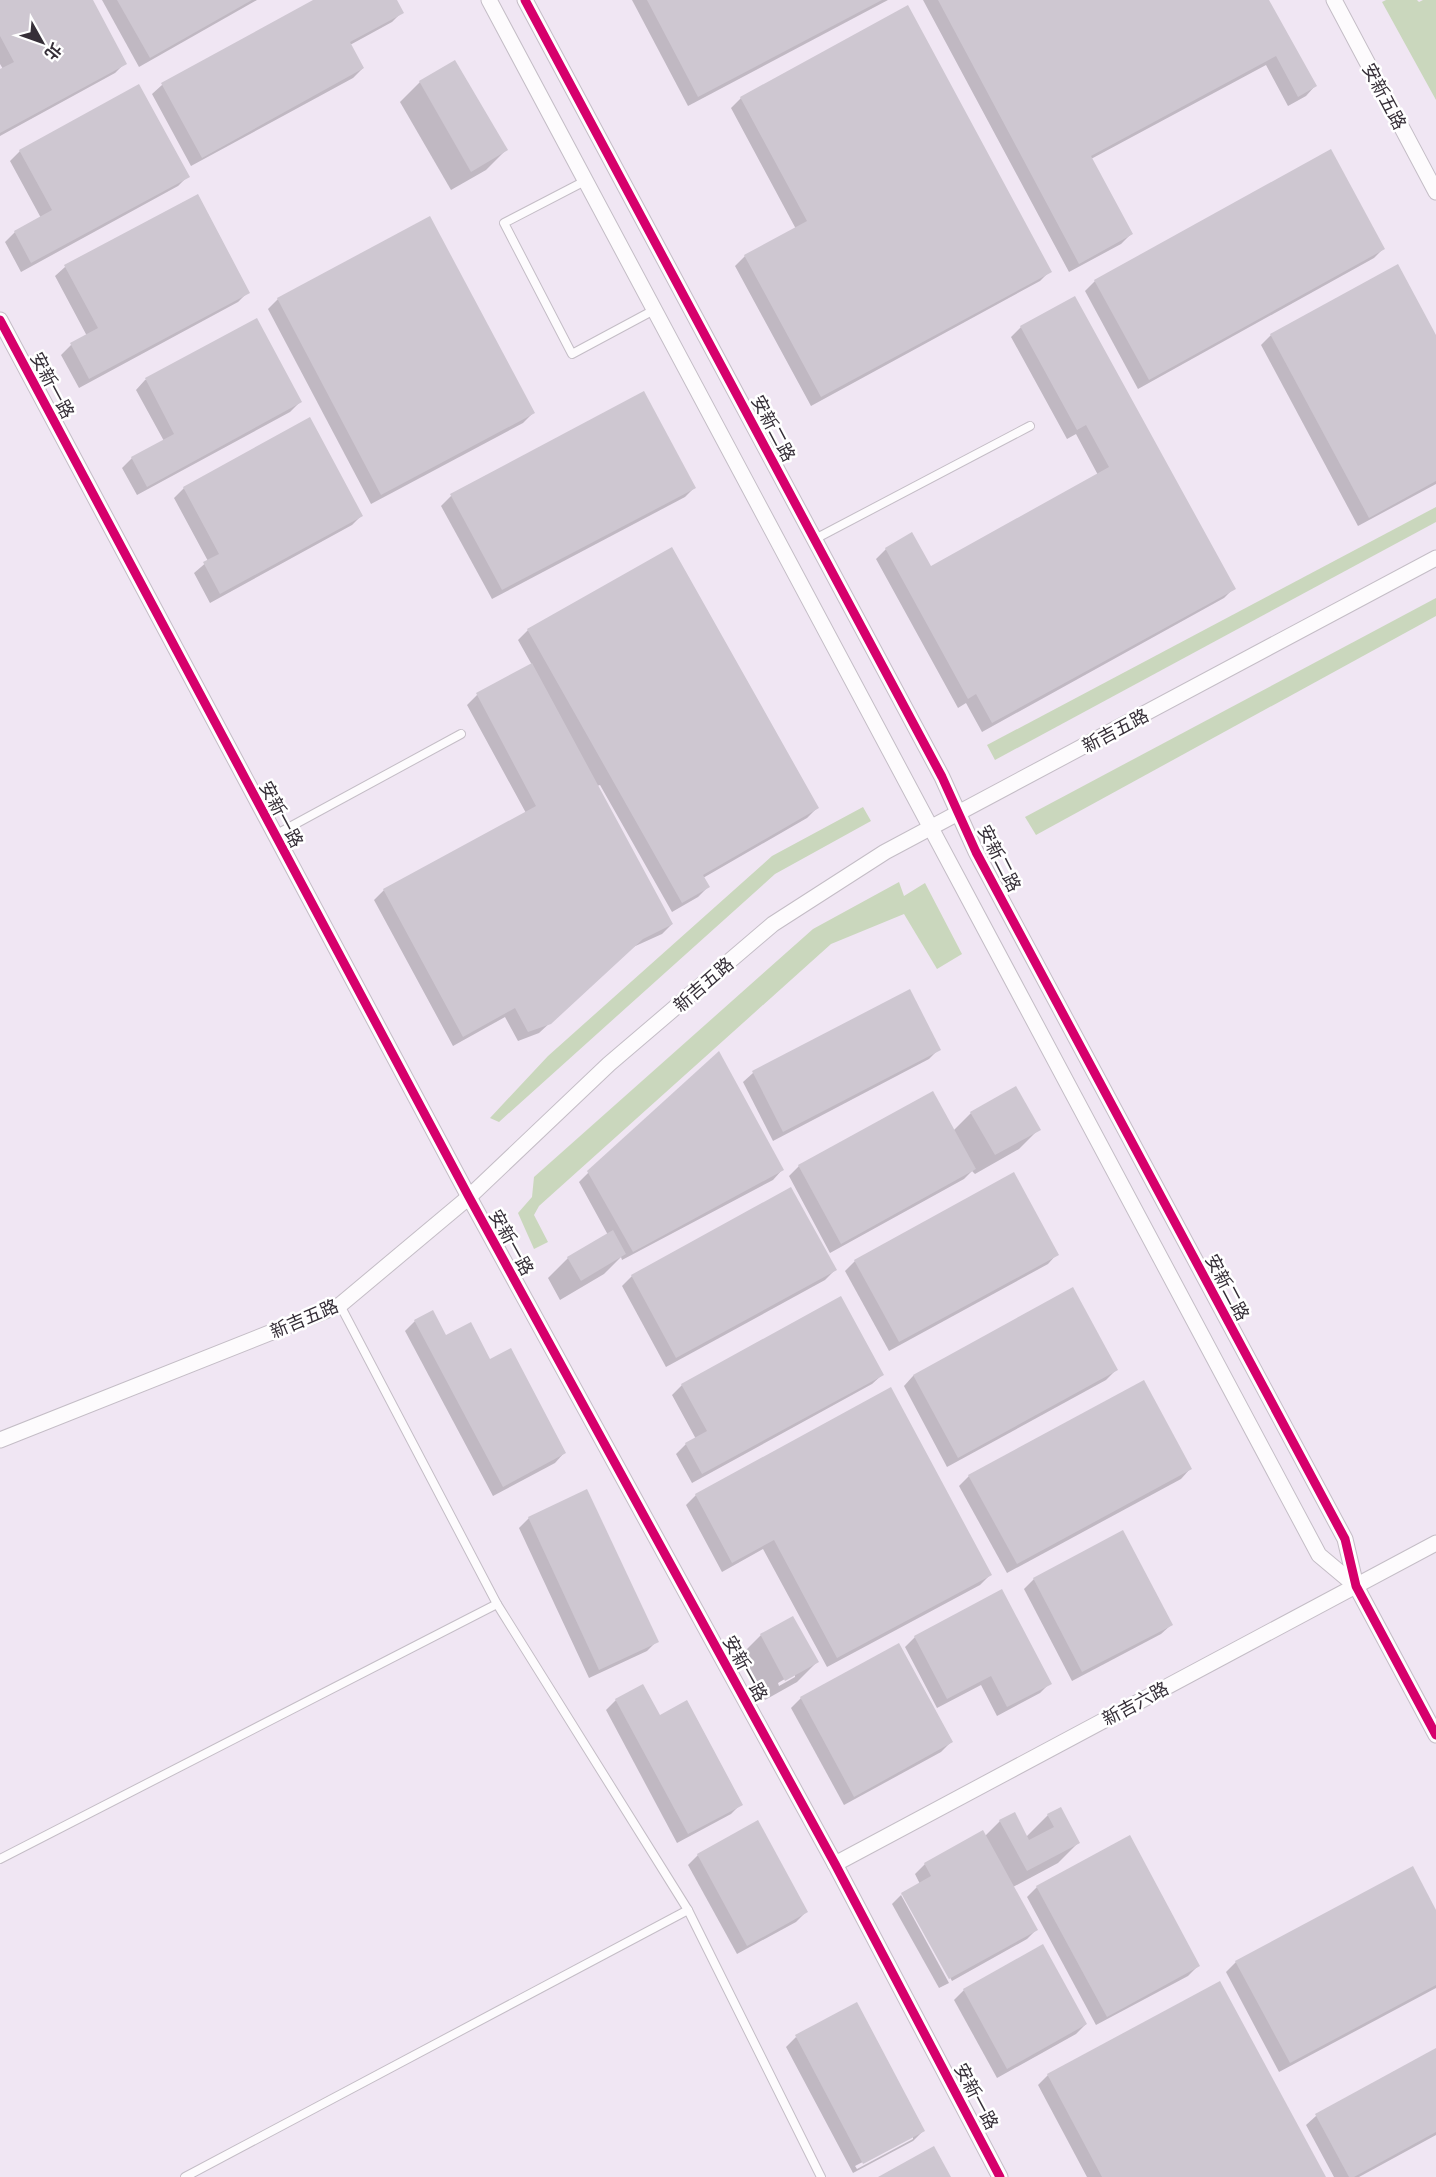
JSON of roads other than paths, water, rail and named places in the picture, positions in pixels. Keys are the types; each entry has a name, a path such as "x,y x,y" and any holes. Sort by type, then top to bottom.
{"street":[{"name":"安新二路","path":"489,0 1319,1555 1356,1586"},
{"name":"安新二路","path":"525,0 942,777 988,873 1345,1539 1356,1586 1436,1735"},
{"name":"安新五路","path":"1334,0 1436,191"},
{"name":"安新一路","path":"0,320 469,1197 835,1863 1000,2177"},
{"name":"新吉五路","path":"0,1440 340,1305 469,1197 609,1064 773,924 885,852 1436,558"},
{"name":"新吉六路","path":"835,1863 1436,1543"}],"lane":[{"path":"585,181 504,223 572,354 654,310"},
{"path":"815,539 1030,426"},
{"path":"275,835 461,734"},
{"path":"340,1305 497,1604 688,1910 821,2177"},
{"path":"0,1859 497,1604"},
{"path":"185,2177 688,1910"}]}
